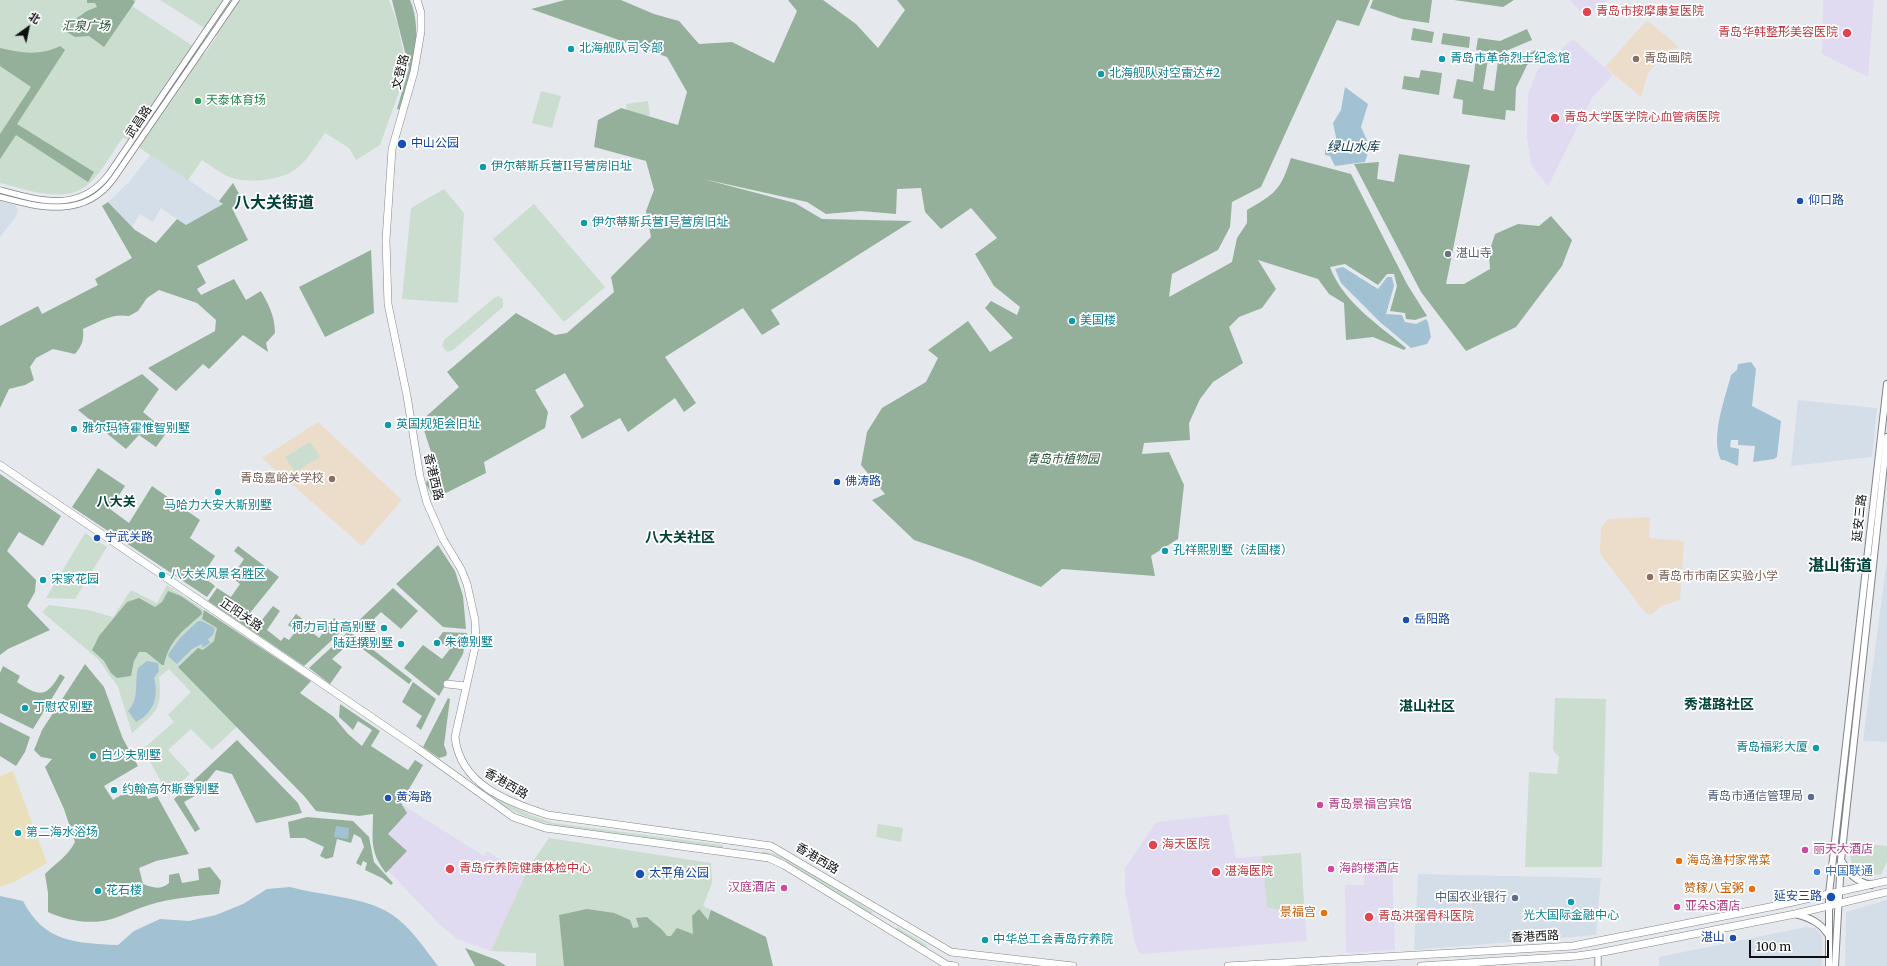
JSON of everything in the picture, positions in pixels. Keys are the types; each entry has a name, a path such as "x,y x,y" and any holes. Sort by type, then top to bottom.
{"main road":[{"name":"文登路","path":"392,149 414,72 419,45 421,13 417,0"},
{"name":"香港西路","path":"392,149 386,240 388,304 407,396 420,477 427,503 443,538 461,568 467,584 475,620 476,643 465,686 455,737 456,747 467,771 480,784 516,805 548,815 772,846 951,952 1072,966"},
{"name":"延安三路","path":"1829,966 1829,894 1887,384"},
{"name":"延安三路","path":"1835,966 1842,860 1887,437"},
{"name":"正阳关路","path":"0,465 310,675 468,785"},
{"path":"447,684 465,686"},
{"name":"香港西路","path":"468,785 514,817 545,828 769,858 947,965 955,966"},
{"path":"1842,860 1849,872 1859,882 1872,885"},
{"name":"香港西路","path":"1228,966 1573,946 1839,893 1887,881"},
{"name":"香港西路","path":"1421,966 1577,956 1598,953 1829,907 1887,892"},
{"path":"1795,914 1816,921 1826,930 1830,937"}],"street":[{"name":"武昌路","path":"0,190 51,202 72,200 90,192 102,183 227,0"},
{"name":"武昌路","path":"0,197 28,205 49,208 74,206 99,194 107,187 236,0"},
{"path":"1598,953 1598,966"}],"shaded area":[{"name":"青岛市按摩康复医院","path":"1570,0 1607,0 1586,18"},
{"name":"青岛华韩整形美容医院","path":"1823,0 1874,0 1868,77 1822,54"},
{"name":"青岛画院","path":"1647,20 1679,47 1668,51 1648,73 1641,97 1605,67"},
{"name":"青岛大学医学院心血管病医院","path":"1573,39 1613,75 1592,98 1548,187 1531,164 1527,137 1528,94 1538,69"},
{"path":"151,154 223,204 186,225 161,208 153,222 140,214 132,227 108,202 128,183"},
{"path":"0,201 15,205 18,210 16,217 0,237"},
{"path":"1798,400 1877,408 1872,457 1791,466"},
{"name":"青岛嘉峪关学校","path":"318,422 402,500 362,546 262,458"},
{"name":"青岛市市南区实验小学","path":"1650,517 1649,538 1684,541 1680,600 1661,606 1651,615 1644,611 1601,555 1600,550 1601,528 1608,519"},
{"path":"1887,561 1887,742 1863,741 1882,597"},
{"name":"青岛疗养院健康体检中心","path":"395,800 484,856 488,851 525,877 491,951 457,939 439,924 379,861"},
{"name":"湛海医院","path":"1228,814 1236,858 1262,856 1267,907 1305,919 1307,941 1142,954 1138,951 1135,943 1125,891 1125,868 1156,822"},
{"name":"青岛洪强骨科医院","path":"1364,859 1392,859 1395,950 1346,953 1345,885 1364,885"},
{"path":"1418,874 1601,878 1596,935 1414,950"},
{"path":"1887,900 1887,966 1845,966 1846,912"},
{"path":"1806,927 1815,928 1822,936 1822,966 1659,966 1659,957"}],"green space":[{"name":"天泰体育场","path":"0,0 136,0 132,6 205,54 217,36 160,0 389,0 397,22 407,70 380,145 356,160 349,148 325,133 308,157 296,169 281,176 271,179 251,181 241,180 219,172 202,160 188,180 123,137 101,170 86,186 77,191 66,194 44,194 0,183"},
{"name":"汇泉广场","path":"87,0 133,0 135,2 104,47 89,36 75,37 67,32 67,26 84,13 97,7 95,3 87,3"},
{"path":"392,0 410,0 416,27 414,55 401,110 397,109 409,68"},
{"name":"青岛市植物园","path":"565,0 621,0 654,14 679,21 699,44 732,42 774,63 797,11 788,0 823,0 856,24 878,48 905,10 897,0 1370,0 1359,26 1337,20 1261,187 1232,202 1230,227 1218,250 1172,274 1169,297 1232,262 1237,238 1247,223 1247,210 1271,195 1276,190 1284,178 1291,158 1351,174 1407,284 1427,316 1415,320 1406,319 1405,313 1390,311 1397,286 1394,274 1387,274 1378,285 1345,264 1330,267 1336,280 1352,302 1406,348 1404,350 1373,337 1346,340 1344,303 1329,294 1318,279 1258,260 1276,289 1262,308 1239,317 1229,327 1243,363 1213,382 1200,399 1189,423 1190,440 1144,443 1142,454 1169,452 1184,485 1178,539 1151,556 1155,576 1062,569 1041,587 972,560 914,540 872,500 885,494 861,465 867,432 882,408 926,382 938,358 928,350 968,321 990,352 1013,338 985,308 991,301 1017,315 1020,307 994,286 975,254 997,238 971,208 941,229 925,212 921,188 897,189 896,214 861,211 826,214 807,202 703,179 795,203 822,219 912,221 771,310 780,324 762,335 743,308 665,357 696,403 684,412 675,398 628,432 620,418 582,439 570,416 584,406 565,373 535,390 548,412 545,428 484,462 486,473 434,499 426,484 433,458 421,421 459,387 447,372 516,313 555,335 567,333 614,292 611,277 651,237 646,211 654,190 646,161 594,147 598,120 621,108 678,125 687,92 667,57 531,9"},
{"path":"1373,0 1432,0 1429,23 1402,19 1370,8"},
{"path":"1454,0 1514,0 1503,7"},
{"path":"1413,28 1434,32 1432,43 1411,40"},
{"path":"1527,29 1532,40 1501,53 1476,50 1478,38 1500,41"},
{"path":"1443,33 1470,37 1469,48 1441,44"},
{"path":"60,46 65,50 17,124 94,172 88,182 16,135 0,159 0,134 31,87 0,66 0,48 30,53 45,51"},
{"path":"1536,50 1541,54 1527,65 1516,88 1515,111 1506,110 1505,120 1462,114 1463,100 1453,98 1457,79 1473,82 1476,58 1488,59 1483,89 1494,91 1498,61 1514,61"},
{"path":"1421,70 1442,73 1439,95 1402,89 1404,76 1419,78"},
{"path":"541,91 561,96 552,128 532,123"},
{"path":"648,101 650,115 628,119 626,104"},
{"path":"1399,154 1470,165 1446,284 1464,284 1490,269 1489,253 1495,234 1518,224 1539,226 1551,216 1572,240 1562,266 1516,327 1466,351 1421,292 1354,164 1379,162 1377,179 1394,182"},
{"path":"233,183 243,201 232,208 248,240 197,266 206,283 197,289 201,295 234,279 246,300 261,291 271,311 275,327 275,333 266,343 268,352 243,335 209,369 203,364 176,391 148,368 215,331 216,320 197,303 159,290 147,298 138,311 129,316 123,315 111,317 83,329 82,343 75,354 53,349 36,358 30,367 34,380 25,385 9,389 0,408 0,326 38,306 42,314 98,285 95,279 132,258 102,206 108,202 135,230 156,243 177,219 186,225 223,204 219,201"},
{"path":"444,189 464,213 458,303 402,299 411,208"},
{"path":"534,204 605,287 564,322 493,239"},
{"path":"371,250 374,313 325,337 299,287"},
{"path":"498,296 503,299 503,307 453,350 447,352 442,346 444,340"},
{"path":"142,374 159,389 143,412 167,432 156,447 139,435 126,449 78,410"},
{"path":"310,442 320,457 295,472 285,457"},
{"path":"98,468 125,486 110,509 129,523 152,486 200,520 190,538 215,556 202,576 215,586 207,597 72,507"},
{"path":"0,474 61,516 43,546 19,532 7,551 36,580 35,592 27,606 50,630 8,649 0,655"},
{"path":"85,533 107,547 75,599 46,598"},
{"path":"438,545 455,571 463,596 466,629 443,627 396,584"},
{"path":"238,546 279,577 250,613 261,621 273,606 280,611 267,630 281,641 284,637 289,640 296,631 288,625 296,614 310,625 308,629 319,638 334,618 346,627 304,666 208,601 217,588 231,597 240,584 232,577 244,559 234,551"},
{"path":"167,585 296,671 212,750 191,729 168,750 190,774 168,794 143,749 174,722 168,715 191,692 169,669 159,677 160,697 156,710 132,733 118,687 98,659 42,612 49,605 88,610 113,617 131,590 157,603"},
{"path":"393,588 418,611 401,629 381,612 360,633 353,626"},
{"path":"168,591 181,596 201,610 202,614 173,642 166,656 164,665 146,652 139,652 134,661 131,676 117,678 111,673 104,661 92,650 99,636 127,602 139,598 155,607 162,602"},
{"path":"204,610 311,681 300,693 334,717 348,734 362,746 372,730 358,721 353,730 339,717 340,704 380,731 371,746 408,770 415,760 423,765 401,803 407,813 388,834 407,851 386,873 374,852 373,814 359,816 316,811 305,797 178,667 198,648 203,650 214,641 217,628 202,619"},
{"path":"349,631 412,680 409,684 352,641 332,659 342,667 330,684 309,668"},
{"path":"443,632 467,633 463,654 439,696 404,668 423,645 442,659 450,649 437,640"},
{"path":"85,664 104,687 123,739 138,766 104,786 113,800 140,784 148,799 157,796 189,854 156,861 139,868 143,884 154,887 163,887 169,883 169,875 179,873 182,883 199,880 198,869 210,867 221,881 219,894 166,901 144,907 112,919 96,922 71,920 48,912 48,893 45,874 65,856 75,842 64,809 45,767 52,759 41,757 34,750 42,730"},
{"path":"3,666 20,676 17,682 31,690 42,693 51,687 60,674 65,677 33,729 0,713 0,673"},
{"path":"413,682 436,699 421,730 416,726 422,716 402,702"},
{"path":"448,698 450,699 444,745 447,753 446,756 439,758 423,747"},
{"path":"1555,698 1606,699 1602,867 1525,867 1529,772 1557,774 1559,757 1553,750"},
{"path":"0,722 30,737 25,752 16,766 0,756"},
{"path":"237,740 298,803 302,813 256,823 232,774 216,770 207,781 209,788 184,802 200,829 195,832 174,799"},
{"path":"491,794 521,811 554,823 723,845 723,849 554,826 505,806 489,797"},
{"path":"307,817 353,821 369,837 374,862 393,883 391,885 382,878 365,870 367,863 363,861 361,866 356,863 364,847 361,838 354,834 351,843 337,839 333,857 326,859 320,856 324,847 305,838 290,838 288,822"},
{"path":"878,824 903,828 901,842 876,837"},
{"name":"太平角公园","path":"549,838 711,863 712,883 703,906 766,937 773,966 536,966 536,953 491,951 529,867"},
{"path":"1850,842 1887,846 1887,862 1881,874 1864,875 1855,869 1850,858"},
{"path":"762,851 786,857 873,912 870,915 784,860 761,854"},
{"path":"1301,853 1305,919 1267,907 1262,856"},
{"path":"587,909 614,913 630,920 633,928 639,927 636,918 647,917 667,936 671,936 677,928 693,934 692,916 699,909 708,920 711,910 766,937 773,966 564,966 559,915"},
{"path":"897,927 927,945 925,948 895,930"},
{"path":"465,948 497,960 506,966 475,966"}],"sand":[{"name":"第二海水浴场","path":"13,771 47,863 16,881 0,887 0,776"}],"water":[{"name":"绿山水库","path":"1345,87 1368,104 1361,127 1370,147 1365,162 1335,166 1330,156 1325,155 1325,150 1338,147 1333,123 1341,110"},
{"path":"1343,267 1378,289 1387,277 1392,277 1394,286 1386,314 1402,315 1405,322 1416,324 1426,319 1431,337 1427,344 1411,348 1380,322 1341,283 1335,269"},
{"path":"1751,362 1756,369 1752,406 1781,421 1777,457 1774,459 1753,462 1755,446 1738,445 1738,440 1731,440 1730,447 1739,449 1738,466 1721,460 1718,451 1718,429 1722,406 1731,375 1737,370 1738,364"},
{"path":"198,621 202,621 215,628 213,635 208,639 210,643 202,648 202,644 192,649 177,664 168,656 169,653 180,638"},
{"path":"147,661 158,663 159,671 154,678 156,691 154,703 147,714 136,722 128,711 134,701 138,668"},
{"path":"336,826 349,828 348,839 334,837"},
{"path":"290,887 368,903 380,908 391,914 404,925 438,966 0,966 0,896 23,901 31,915 41,925 62,938 88,943 118,945 134,931 160,919 189,921 216,915 243,904 267,889"}],"place":[{"name":"青岛市按摩康复医院","path":"1587,12"},
{"name":"青岛华韩整形美容医院","path":"1847,33"},
{"name":"北海舰队司令部","path":"571,49"},
{"name":"青岛市革命烈士纪念馆","path":"1442,59"},
{"name":"青岛画院","path":"1636,59"},
{"name":"北海舰队对空雷达#2","path":"1101,74"},
{"name":"天泰体育场","path":"198,101"},
{"name":"青岛大学医学院心血管病医院","path":"1555,118"},
{"name":"中山公园","path":"402,144"},
{"name":"伊尔蒂斯兵营II号营房旧址","path":"483,167"},
{"name":"仰口路","path":"1800,201"},
{"name":"伊尔蒂斯兵营I号营房旧址","path":"584,223"},
{"name":"湛山寺","path":"1448,254"},
{"name":"美国楼","path":"1072,321"},
{"name":"英国规矩会旧址","path":"388,425"},
{"name":"雅尔玛特霍惟智别墅","path":"74,429"},
{"name":"青岛嘉峪关学校","path":"332,479"},
{"name":"佛涛路","path":"837,482"},
{"name":"马哈力大安大斯别墅","path":"218,492"},
{"name":"宁武关路","path":"97,538"},
{"name":"孔祥熙别墅（法国楼）","path":"1165,551"},
{"name":"八大关风景名胜区","path":"162,575"},
{"name":"青岛市市南区实验小学","path":"1650,577"},
{"name":"宋家花园","path":"43,580"},
{"name":"岳阳路","path":"1406,620"},
{"name":"柯力司甘高别墅","path":"384,628"},
{"name":"朱德别墅","path":"437,643"},
{"name":"陆廷撰别墅","path":"401,644"},
{"name":"丁慰农别墅","path":"25,708"},
{"name":"青岛福彩大厦","path":"1816,748"},
{"name":"白少夫别墅","path":"93,756"},
{"name":"约翰·高尔斯登别墅","path":"114,790"},
{"name":"青岛市通信管理局","path":"1811,797"},
{"name":"黄海路","path":"388,798"},
{"name":"青岛景福宫宾馆","path":"1320,805"},
{"name":"第二海水浴场","path":"18,833"},
{"name":"海天医院","path":"1153,845"},
{"name":"丽天大酒店","path":"1805,850"},
{"name":"海岛渔村家常菜","path":"1679,861"},
{"name":"青岛疗养院健康体检中心","path":"450,869"},
{"name":"海韵楼酒店","path":"1331,869"},
{"name":"湛海医院","path":"1216,872"},
{"name":"中国联通","path":"1817,872"},
{"name":"太平角公园","path":"640,874"},
{"name":"汉庭酒店","path":"784,888"},
{"name":"赞稼八宝粥","path":"1752,889"},
{"name":"花石楼","path":"98,891"},
{"name":"延安三路","path":"1831,897"},
{"name":"中国农业银行","path":"1515,898"},
{"name":"光大国际金融中心","path":"1571,902"},
{"name":"亚朵S酒店","path":"1677,907"},
{"name":"景福宫","path":"1324,913"},
{"name":"青岛洪强骨科医院","path":"1369,917"},
{"name":"湛山","path":"1733,938"},
{"name":"中华总工会青岛疗养院","path":"985,940"}],"district":[{"name":"八大关街道","path":"274,203"},
{"name":"八大关","path":"116,502"},
{"name":"八大关社区","path":"680,538"},
{"name":"湛山街道","path":"1840,566"},
{"name":"秀湛路社区","path":"1719,705"},
{"name":"湛山社区","path":"1427,707"}]}
